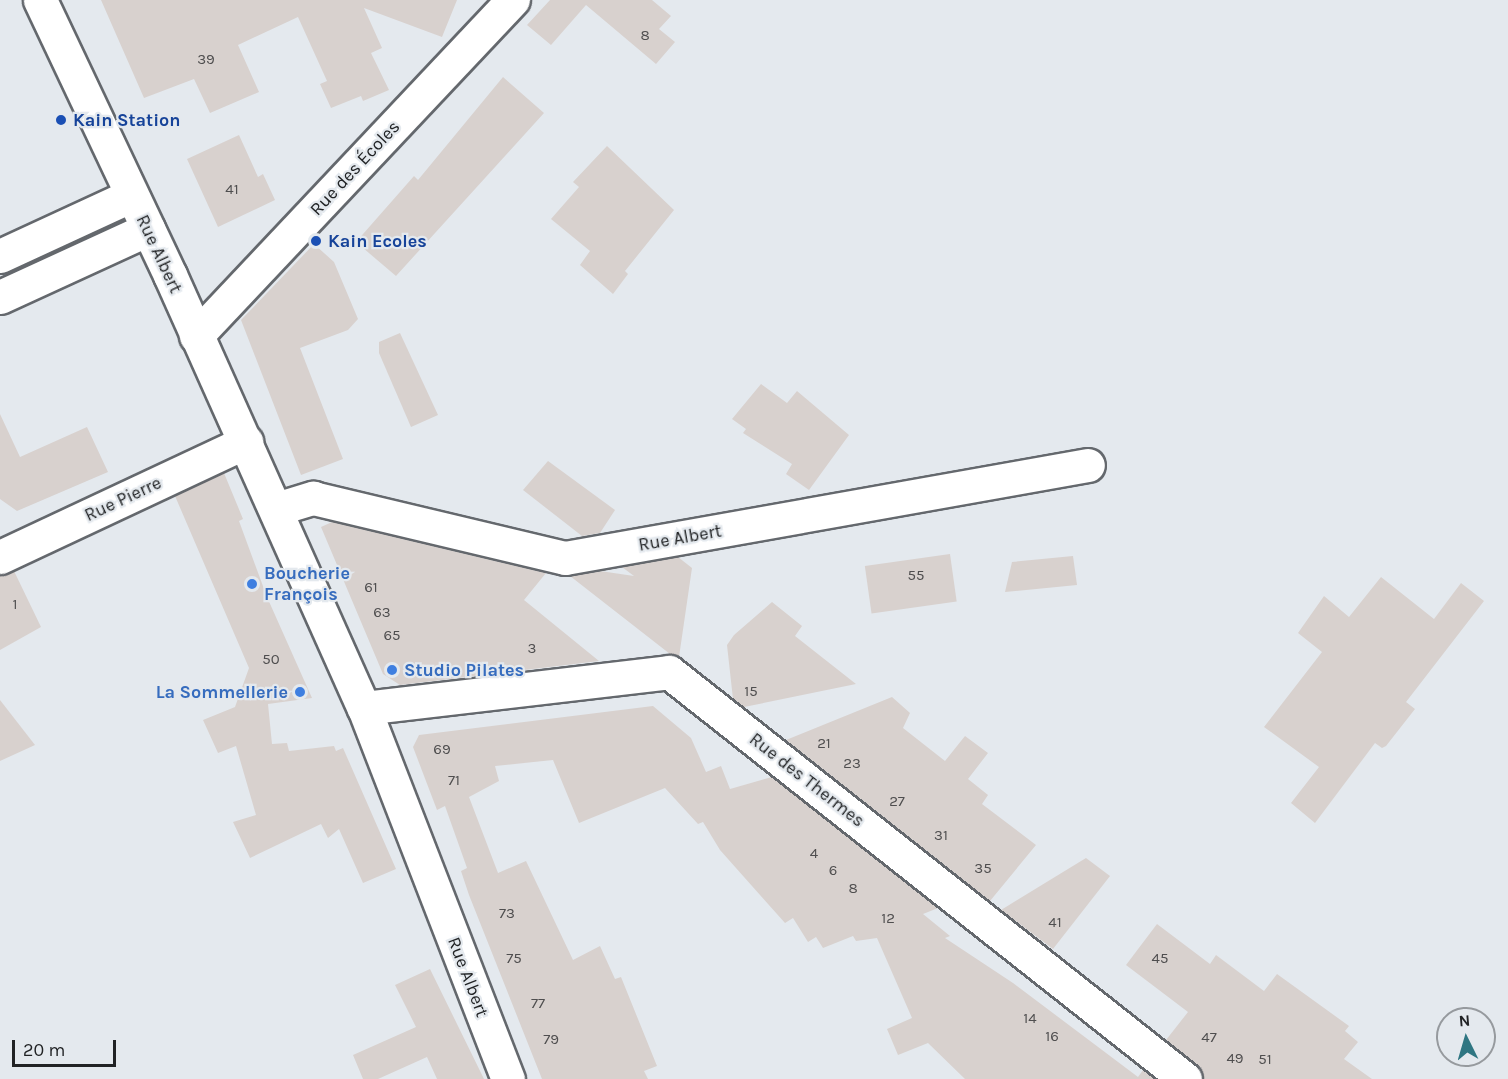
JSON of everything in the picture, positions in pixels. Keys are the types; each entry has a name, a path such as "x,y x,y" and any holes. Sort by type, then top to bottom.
{"street":[{"name":"Rue Albert","path":"40,0 246,442 364,708 508,1079"},
{"name":"Rue des Écoles","path":"196,336 513,0"},
{"path":"0,256 132,195"},
{"path":"0,297 148,229"},
{"path":"34,241 49,274"},
{"name":"Rue Pierre","path":"5,546 246,442"},
{"name":"Rue Albert","path":"276,509 313,498 565,558 1088,465"},
{"name":"Rue des Thermes","path":"364,708 669,672 1185,1079"}],"building":[{"path":"101,0 457,0 442,37 364,8 382,48 371,53 389,90 363,101 361,96 331,108 320,84 327,81 298,17 238,45 259,92 210,113 194,79 144,98"},
{"path":"550,0 652,0 671,16 659,29 675,42 656,64 586,5 551,45 527,25"},
{"path":"503,77 544,113 396,276 356,242 414,176 418,180"},
{"path":"239,135 258,177 263,174 275,200 218,227 187,159"},
{"path":"607,146 674,210 625,271 628,274 613,294 580,265 590,251 551,219 579,187 573,182"},
{"path":"314,244 334,262 358,319 348,330 300,348 343,459 301,475 241,320"},
{"path":"400,333 438,415 411,427 379,353 379,342"},
{"path":"761,384 787,403 797,391 849,435 809,490 786,474 792,464 743,433 746,429 732,419"},
{"path":"0,414 20,457 87,427 108,472 17,511 0,499"},
{"path":"548,461 615,510 600,533 582,536 523,490"},
{"path":"224,473 243,519 239,521 267,597 312,698 268,704 272,744 287,743 289,751 334,746 336,751 343,748 396,869 363,883 339,829 328,838 321,824 250,858 233,822 256,815 236,746 218,753 203,720 235,707 249,668 175,496"},
{"path":"332,522 546,573 524,600 599,661 400,685 383,674 321,527"},
{"path":"950,554 957,602 872,614 865,566"},
{"path":"1073,556 1077,585 1005,592 1012,562"},
{"path":"678,557 692,568 679,657 670,654 570,576 600,571 634,576 622,567"},
{"path":"14,571 41,627 0,650 0,575"},
{"path":"1381,577 1434,619 1461,583 1484,601 1406,702 1415,709 1386,746 1382,748 1375,743 1315,823 1291,803 1319,767 1264,727 1322,652 1298,633 1324,596 1349,617"},
{"path":"772,602 802,626 795,636 856,684 744,707 733,699 727,645 734,635"},
{"path":"892,697 910,713 903,728 945,761 965,736 988,753 968,779 988,795 982,804 1036,845 990,901 786,740"},
{"path":"0,700 35,745 0,761"},
{"path":"653,706 691,738 706,772 721,766 730,789 772,777 938,908 923,914 950,936 945,938 1013,983 1138,1077 1143,1070 1155,1079 965,1079 928,1043 898,1055 887,1029 912,1018 877,938 856,941 853,936 823,948 816,937 808,942 793,918 785,923 720,850 703,822 698,824 665,788 579,823 553,760 495,766 499,781 469,797 498,873 526,861 573,960 600,946 615,979 621,977 657,1066 644,1071 648,1079 542,1079 469,895 461,871 467,868 445,806 437,810 413,747 419,735"},
{"path":"1086,858 1110,876 1053,949 1001,910"},
{"path":"1157,924 1210,964 1216,955 1264,991 1277,974 1349,1026 1345,1031 1358,1042 1344,1059 1372,1079 1203,1079 1197,1065 1166,1040 1188,1012 1126,965"},
{"path":"430,969 484,1079 437,1079 427,1057 378,1079 363,1079 353,1055 416,1027 395,985"}],"place":[{"name":"Kain Station","path":"61,120"},
{"name":"Kain Ecoles","path":"316,241"},
{"name":"Boucherie François","path":"252,584"},
{"name":"Studio Pilates","path":"392,670"},
{"name":"La Sommellerie","path":"300,692"}]}
